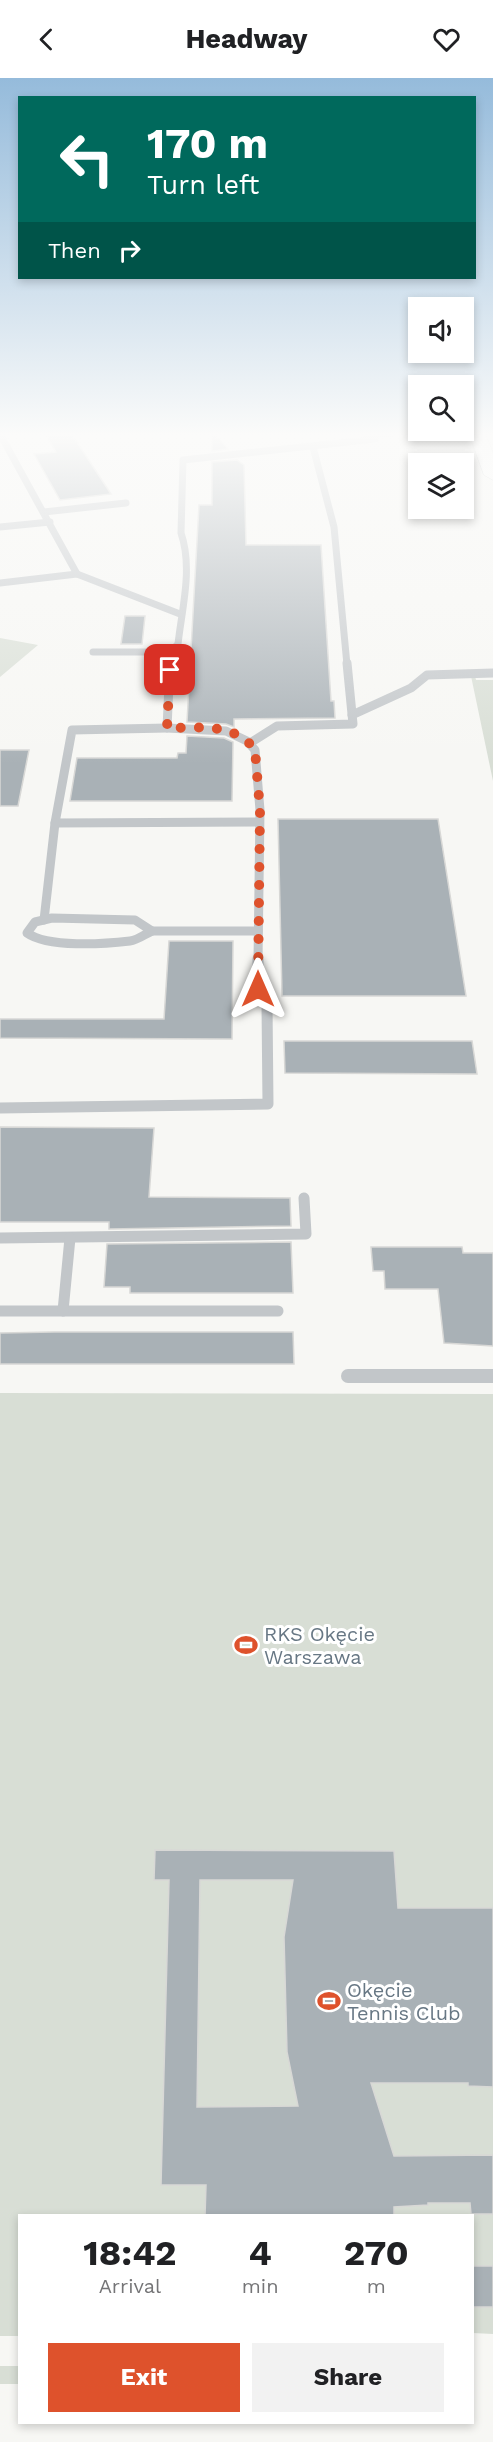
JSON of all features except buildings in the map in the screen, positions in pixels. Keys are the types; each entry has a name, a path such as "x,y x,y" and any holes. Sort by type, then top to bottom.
{"lane":[{"path":"61,543 77,574"},
{"path":"167,728 170,652 178,644 186,543"},
{"path":"250,742 276,726 353,724 336,543"},
{"path":"0,583 77,574 180,615"},
{"path":"93,652 170,652"},
{"path":"352,715 400,693 427,675 493,673"},
{"path":"0,1108 268,1104 267,1005 258,989 259,822 255,750 250,742 223,729 72,730 55,824 44,920"},
{"path":"55,824 259,822"},
{"path":"152,931 135,920 44,920 34,922 27,933 35,939 50,943 133,941 152,931 258,930"},
{"path":"0,1238 306,1234 304,1198"},
{"path":"63,1311 70,1238"},
{"path":"0,1311 278,1311"},
{"path":"348,1376 493,1376"}],"shaded area":[{"path":"0,638 38,645 0,677"},
{"path":"471,676 475,676 476,680 493,680 493,781"},
{"name":"RKS Okęcie Warszawa","path":"0,1393 493,1394 493,2334 474,2333 474,2214 18,2214 18,2336 0,2336"},
{"path":"0,2366 18,2366 18,2384 0,2384"}],"place":[{"name":"RKS Okęcie Warszawa","path":"246,1645"},
{"name":"Okęcie Tennis Club","path":"329,2001"}],"route":[{"path":"170,670 167,728 223,729 250,742 255,750 260,810 257,910 258,989"}]}
